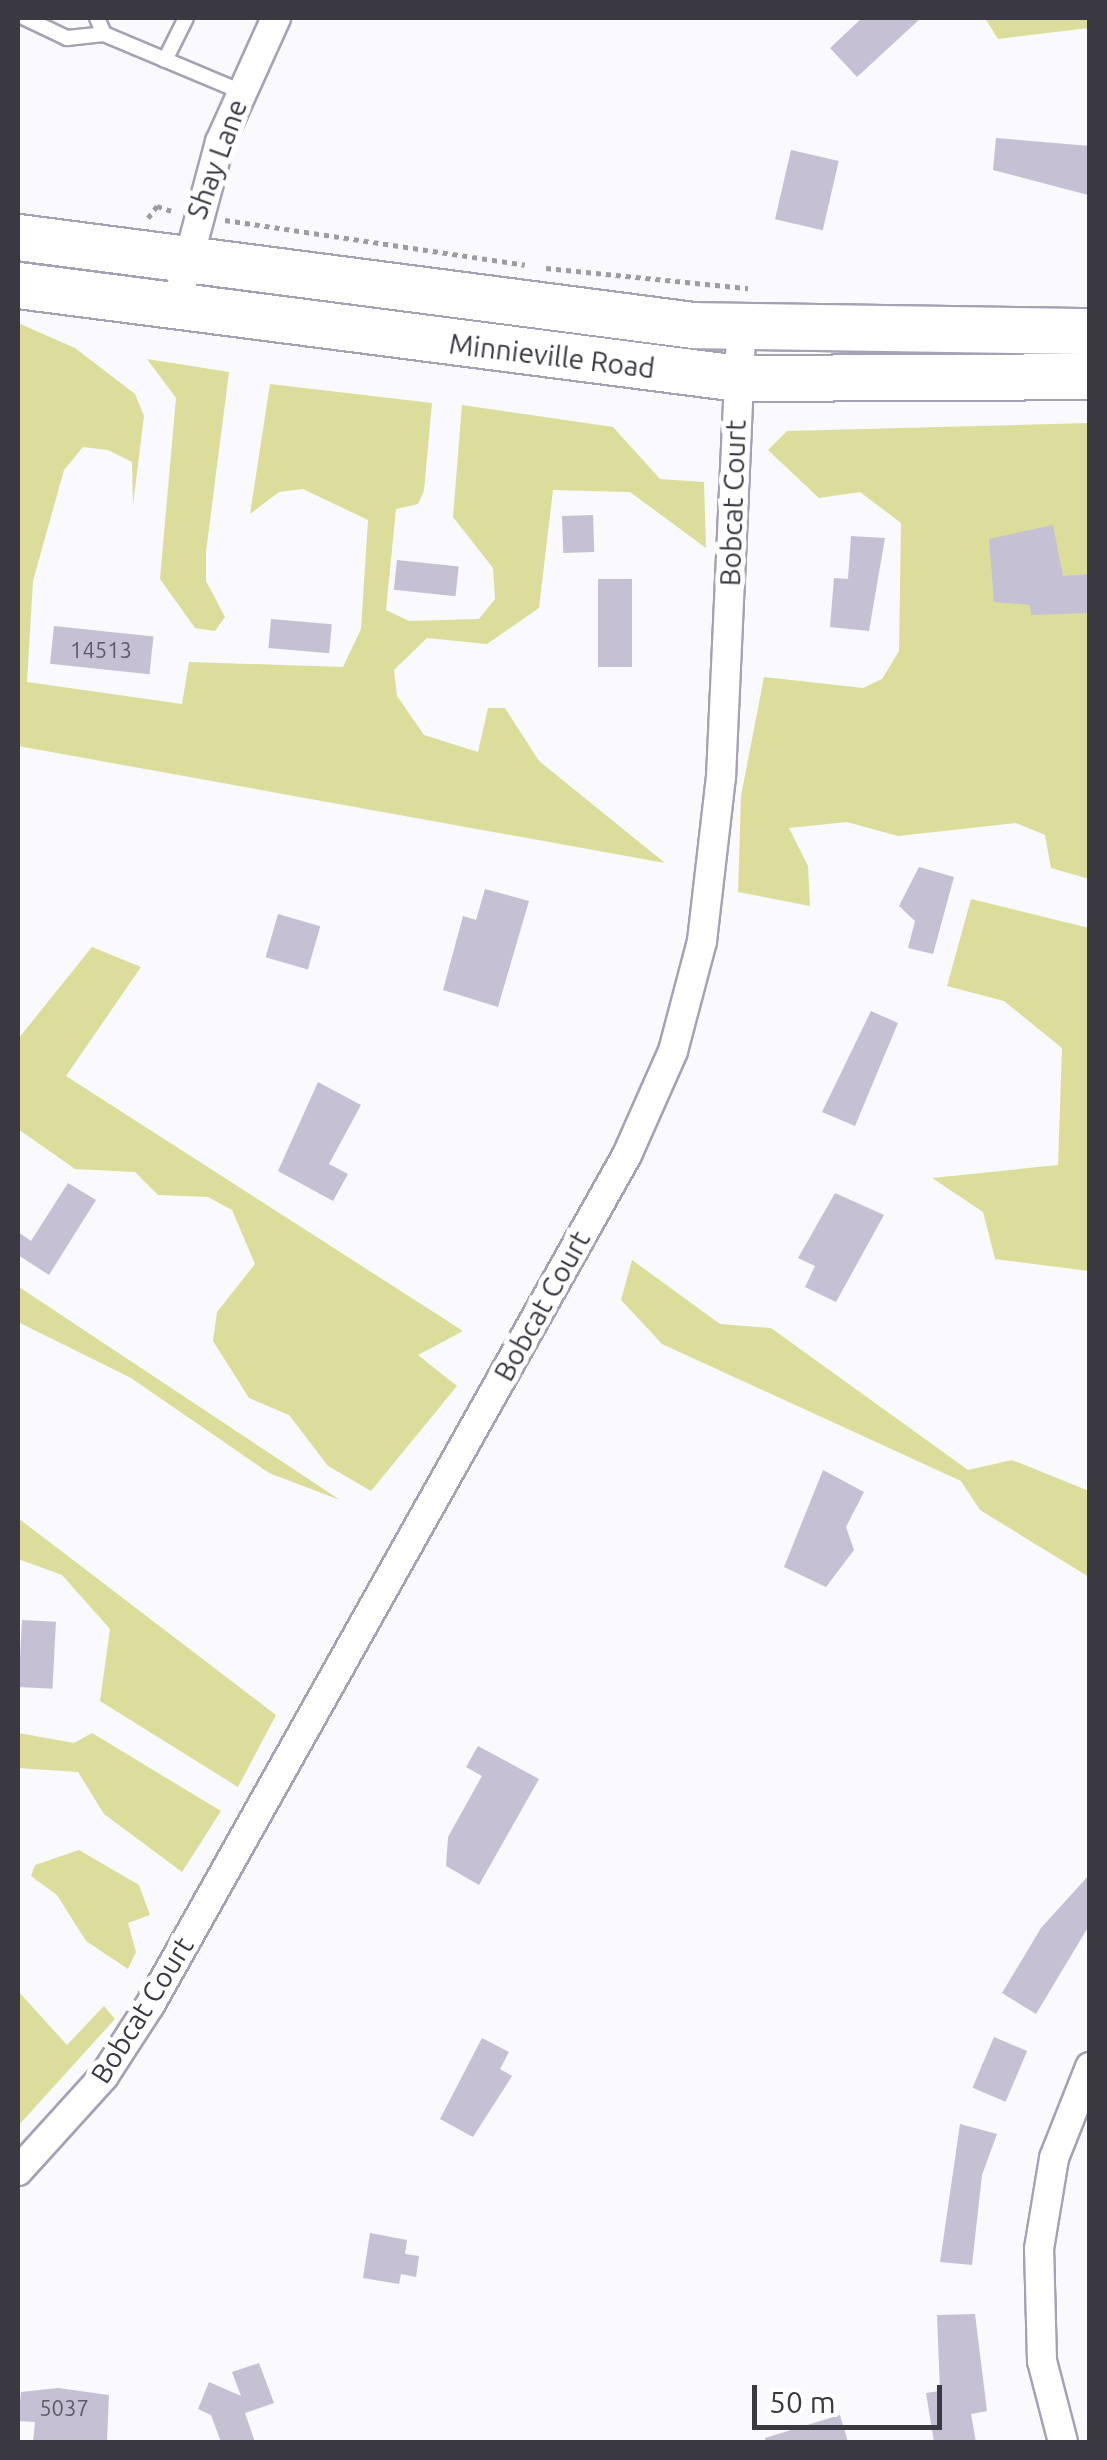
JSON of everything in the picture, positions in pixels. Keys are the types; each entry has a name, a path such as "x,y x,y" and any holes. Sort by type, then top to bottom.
{"main road":[{"name":"Minnieville Road","path":"18,237 741,328 1090,331"},
{"name":"Minnieville Road","path":"18,284 738,378 1090,376"}],"street":[{"name":"Shay Lane","path":"176,306 184,258 242,92 276,18"},
{"name":"Bobcat Court","path":"18,2171 104,2076 150,2004 627,1155 666,1070 702,940 713,855 741,328"},
{"path":"1063,2442 1042,2361 1039,2249 1054,2158 1090,2067"}],"lane":[{"path":"25,18 67,38 104,34 242,92"},
{"path":"98,18 104,34"},
{"path":"165,60 186,18"}],"path":[{"path":"234,222 605,275"}],"green space":[{"path":"985,18 1089,18 1089,28 998,39"},
{"path":"18,323 75,348 135,394 144,416 133,505 132,462 108,450 83,447 64,470 33,581 27,682 182,704 189,662 343,667 361,629 368,520 303,489 279,492 250,514 270,384 432,403 424,491 418,504 396,509 386,610 409,621 479,619 495,599 493,568 453,517 462,405 613,427 660,479 704,482 706,548 630,492 553,490 539,608 487,644 427,638 394,670 397,696 424,735 478,752 488,708 505,708 539,761 665,863 18,746"},
{"path":"147,359 229,372 206,552 206,581 225,617 215,631 195,628 160,579 176,398"},
{"path":"1089,423 1089,879 1051,868 1045,835 1016,823 898,836 847,822 789,828 808,866 810,906 738,892 741,796 764,677 863,688 882,679 899,651 901,523 860,492 819,498 768,450 787,431"},
{"path":"971,899 1089,928 1089,1271 995,1259 983,1212 932,1178 1058,1165 1062,1048 1004,1001 947,986"},
{"path":"92,947 141,967 66,1076 463,1331 418,1355 457,1386 371,1491 328,1466 289,1415 249,1398 213,1341 217,1312 255,1264 232,1210 208,1197 158,1195 135,1172 75,1169 18,1129 18,1039"},
{"path":"632,1260 720,1324 771,1328 968,1470 1012,1460 1089,1491 1089,1577 980,1510 961,1481 662,1344 621,1300"},
{"path":"18,1287 340,1500 269,1473 131,1378 18,1322"},
{"path":"18,1518 276,1715 238,1787 100,1701 110,1629 62,1575 18,1559"},
{"path":"18,1733 74,1743 92,1733 221,1811 182,1872 104,1814 78,1772 18,1768"},
{"path":"79,1850 139,1885 150,1915 128,1923 136,1952 128,1969 86,1941 57,1895 31,1876 35,1865"},
{"path":"18,1991 67,2045 104,2006 115,2019 18,2126"}],"building":[{"path":"862,18 921,18 857,77 830,48"},
{"path":"996,138 1090,146 1088,195 993,170"},
{"path":"791,150 839,161 823,230 775,219"},
{"path":"593,515 594,552 563,553 562,516"},
{"path":"1053,525 1063,576 1090,574 1090,613 1031,615 1030,605 994,602 989,539"},
{"path":"851,536 885,538 869,631 830,627 834,578 848,579"},
{"path":"397,560 459,566 456,596 394,590"},
{"path":"598,579 632,579 632,667 598,667"},
{"path":"271,619 332,624 329,653 268,648"},
{"path":"54,626 153,636 149,674 50,664"},
{"path":"919,867 954,877 933,954 908,948 915,921 899,906"},
{"path":"485,889 529,901 498,1007 443,990 463,916 476,920"},
{"path":"278,914 320,926 308,969 266,957"},
{"path":"871,1011 898,1023 855,1126 822,1112"},
{"path":"318,1082 361,1105 329,1164 348,1174 333,1201 278,1171"},
{"path":"68,1183 96,1200 49,1275 18,1255 18,1232 31,1241"},
{"path":"835,1193 884,1215 836,1302 805,1287 815,1266 798,1258"},
{"path":"823,1470 864,1492 846,1527 854,1550 826,1587 784,1567"},
{"path":"22,1620 56,1622 52,1689 18,1687"},
{"path":"478,1746 539,1779 479,1885 446,1866 448,1837 482,1776 466,1767"},
{"path":"1090,1874 1090,1924 1036,2014 1002,1993 1041,1928"},
{"path":"994,2037 1027,2051 1006,2102 973,2088"},
{"path":"482,2038 509,2052 500,2069 512,2076 473,2137 440,2119"},
{"path":"960,2124 997,2134 982,2175 972,2265 940,2262"},
{"path":"370,2233 407,2240 405,2254 419,2256 416,2277 401,2274 399,2284 363,2278"},
{"path":"975,2314 987,2411 971,2414 976,2442 934,2442 926,2393 940,2391 937,2315"},
{"path":"259,2363 274,2403 245,2413 255,2442 221,2442 211,2415 198,2409 209,2382 241,2396 232,2372"},
{"path":"58,2388 109,2395 107,2441 33,2442 35,2422 18,2421 21,2392"},
{"path":"840,2415 848,2442 766,2442 765,2438"}]}
